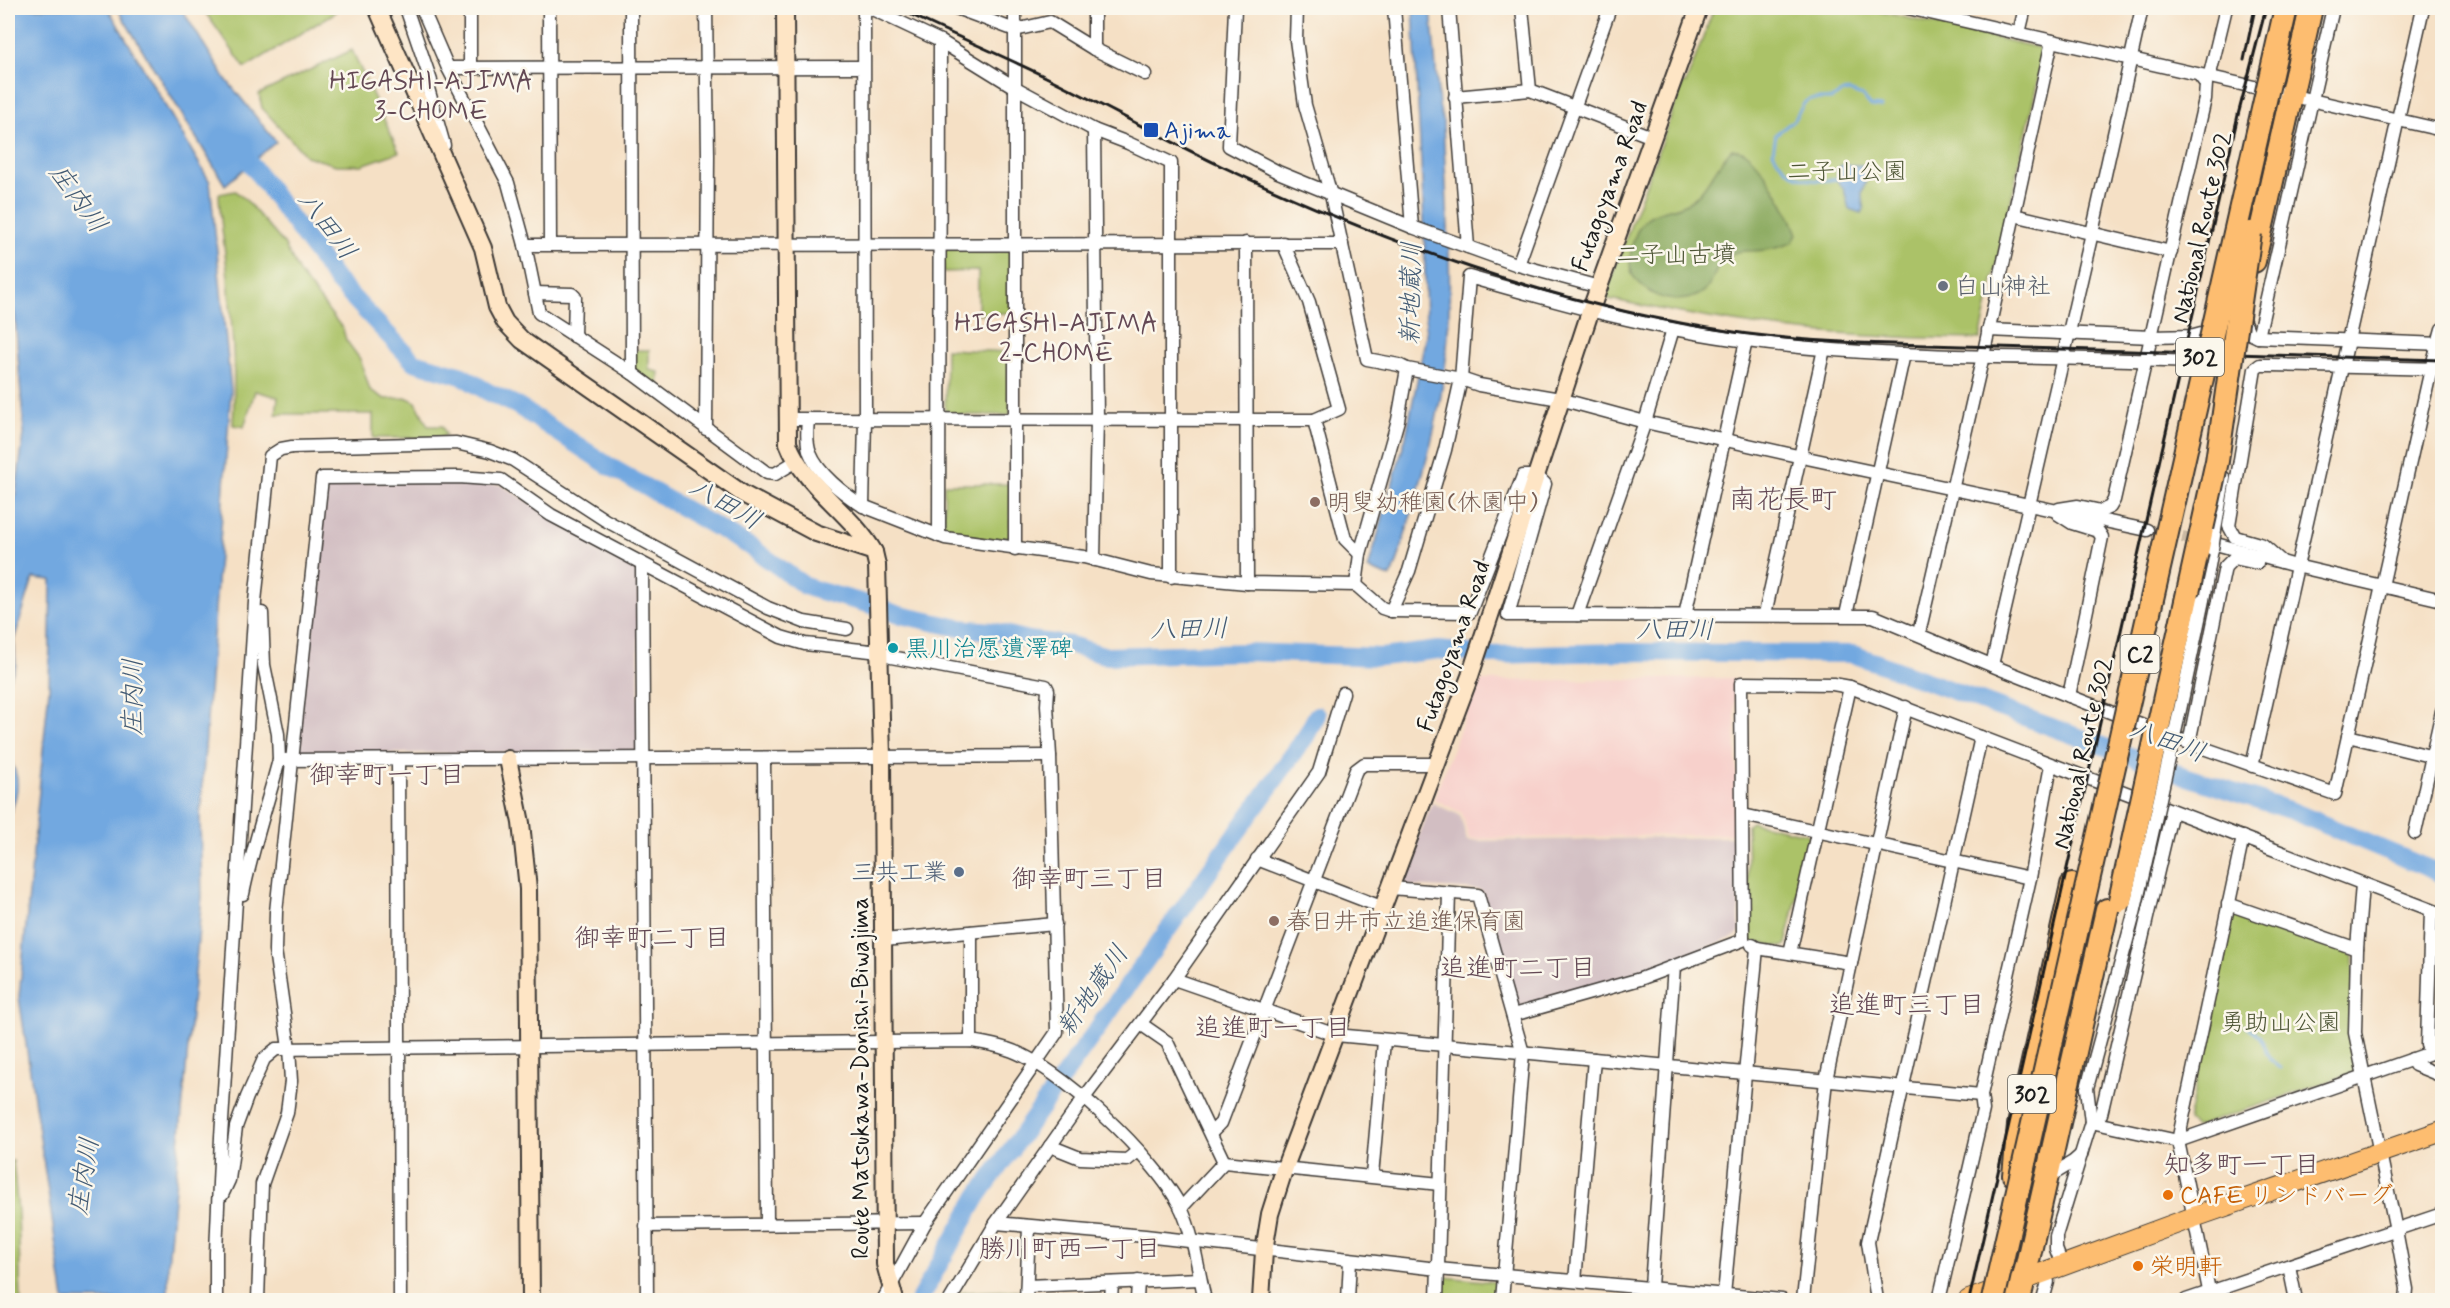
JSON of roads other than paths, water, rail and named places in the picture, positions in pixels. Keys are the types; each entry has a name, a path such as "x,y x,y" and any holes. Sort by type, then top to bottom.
{"highway":[{"name":"National Route 302","path":"2075,886 2120,706 2278,8"},
{"name":"C2","path":"2008,1300 2242,232 2286,8"},
{"name":"C2","path":"1983,1299 2242,232 2317,12"},
{"name":"302","path":"2021,1290 2084,1010 2120,908 2179,594 2199,502 2281,142 2302,98 2317,12"},
{"path":"1983,1299 2013,1177 2019,1125 2075,886 2171,451 2191,374 2242,232"},
{"path":"2120,908 2217,461 2242,232"}],"main road":[{"path":"1983,1299 2021,1290 2062,1265 2442,1131"}],"street":[{"path":"377,8 483,248 497,307 505,322 522,340 743,494 816,533 875,559"},
{"path":"406,8 431,81 426,81 449,162 445,164"},
{"path":"422,8 448,68 508,183 525,245 539,314 632,373 768,473 775,474 795,462"},
{"path":"470,8 470,68"},
{"path":"549,8 550,244"},
{"path":"631,8 632,373"},
{"path":"706,8 706,429"},
{"path":"785,8 788,443 795,462 810,482 863,534 875,559"},
{"path":"863,506 865,420 864,8"},
{"path":"870,8 940,40 1016,88 1094,130 1171,163 1171,577"},
{"path":"956,8 1015,30 1050,22 1094,49 1145,74"},
{"path":"1015,8 1015,549"},
{"path":"1094,8 1094,49"},
{"path":"1235,8 1229,146 1278,172 1412,227 1518,265 1599,287"},
{"path":"1297,8 1296,40 1305,105 1331,195 1367,359 1399,364 1409,370 1457,378 1479,385 1560,399 1645,422 1802,457 2147,530"},
{"path":"1394,8 1412,227"},
{"path":"1449,8 1468,248"},
{"path":"1522,8 1530,90"},
{"path":"1518,265 1610,8"},
{"name":"Futagoyama Road","path":"1261,1300 1264,1251 1270,1214 1285,1167 1471,673 1537,476 1560,399 1699,8"},
{"path":"1908,8 1934,10 2052,41 2442,130"},
{"path":"2019,33 2025,8"},
{"path":"1992,664 2030,506 2142,8"},
{"path":"2052,511 2078,506 2101,511 2110,507 2114,500 2205,99 2205,77 2226,8"},
{"path":"2252,766 2423,8"},
{"path":"939,536 940,40"},
{"path":"1919,633 2052,41"},
{"path":"448,68 863,67"},
{"path":"1455,97 1530,90 1652,137"},
{"path":"2258,337 2295,168 2302,98"},
{"path":"1094,130 1097,419 1094,560"},
{"path":"2281,142 2295,168"},
{"path":"2014,215 2171,252"},
{"path":"1246,243 1246,583"},
{"path":"787,419 1314,420 1339,409 1309,302 1283,243"},
{"path":"525,245 1342,244"},
{"path":"2252,270 2276,255"},
{"path":"1391,611 1413,560 1445,450 1457,378 1468,277 1590,312 1746,341 1904,354 2192,362 2198,367"},
{"path":"535,293 572,294 575,297 574,336"},
{"path":"2242,317 2249,333 2258,337 2441,344"},
{"path":"1577,615 1645,422 1673,329"},
{"path":"808,420 810,453 819,467 863,506 939,536 973,544 1094,560 1171,577 1246,583 1356,585 1382,608 1391,611 1470,612 1523,476 1537,476 1545,484 1508,615 1873,615 2189,743 2335,794 2381,586 2437,369 2442,329"},
{"path":"1988,330 2152,337 2194,336 2205,333"},
{"path":"1685,615 1746,341"},
{"path":"1766,614 1824,349"},
{"path":"1846,615 1904,354"},
{"path":"2230,364 2253,374"},
{"path":"2062,1265 2056,1249 2056,1236 2091,1122 2087,1088 2120,908 2180,710 2203,600 2210,542 2228,447 2234,394 2230,364"},
{"path":"2282,562 2263,545 2239,539 2229,526 2253,374 2258,366 2437,369"},
{"path":"1356,585 1360,554 1398,420 1409,370"},
{"path":"2234,394 2247,413"},
{"path":"1314,420 1346,539 1360,554"},
{"path":"2228,447 2243,435"},
{"path":"216,1300 216,1252 255,602 270,456 275,452 292,447 456,443 505,456 605,520 790,618 847,629"},
{"path":"258,1300 262,1184 287,1113 291,1081 289,1048 275,950 276,912 285,760 322,478 459,477 501,480 550,515 782,637 805,644 880,647 891,657 1046,686 1048,690 1057,1032 926,1223 890,1296"},
{"path":"2199,502 2223,481"},
{"path":"2052,511 2072,523 2098,531 2102,537 2069,696"},
{"path":"2210,542 2296,566 2442,600"},
{"path":"2189,743 2227,563 2234,558 2258,563 2282,562"},
{"name":"Route Matsukawa-Donishi-Biwajima","path":"875,559 880,647 882,757 885,1264 890,1296"},
{"path":"642,564 647,1300"},
{"path":"236,911 242,903 252,850 285,760 264,665 261,607 255,602"},
{"path":"1743,940 1741,683 1833,684 1850,687 1906,707 2172,812 2437,912 2427,1045 2430,1053"},
{"path":"1790,953 1850,687"},
{"path":"950,1300 996,1223 1084,1098 1174,979 1319,772 1343,693"},
{"path":"1803,1300 1826,1080 1906,707"},
{"path":"2415,833 2437,758 2442,711"},
{"path":"2348,736 2437,758"},
{"path":"1877,1300 1868,1242 1981,737"},
{"path":"285,760 1050,756"},
{"path":"764,758 767,1224"},
{"path":"508,759 521,823 528,889 531,1300"},
{"path":"398,760 400,1300"},
{"path":"1211,1133 1221,1123 1356,770 1364,764 1436,764"},
{"path":"1940,1300 1983,1110 1981,1095 2030,879 2051,765"},
{"path":"2091,1122 2101,1114 2172,812"},
{"path":"1743,815 2030,879"},
{"path":"2210,1297 2178,1141 2243,837"},
{"path":"1257,860 1384,908"},
{"path":"2362,884 2357,950 2355,1033 2396,1230 2407,1289 2406,1300"},
{"path":"1391,888 1478,895 1513,1014 1523,1053 1502,1300"},
{"path":"1437,1300 1449,893"},
{"path":"2228,904 2357,950"},
{"path":"884,940 1055,924"},
{"path":"971,932 971,1041"},
{"path":"1743,940 1757,948 1851,963"},
{"path":"1513,1014 1640,979 1743,940"},
{"path":"1724,1294 1757,948"},
{"path":"1650,1294 1674,966"},
{"path":"1174,979 1336,1035 1444,1047 1981,1095"},
{"path":"1141,1023 1167,1042 1224,1162"},
{"path":"219,1201 229,1180 236,1127 264,1059 276,1049 971,1041 1008,1049 1035,1063 1084,1098 1157,1171 1181,1208 1192,1242 1205,1300"},
{"path":"1372,1176 1384,1041"},
{"path":"2091,1122 2178,1141 2442,1049"},
{"path":"1575,1281 1594,1059"},
{"path":"2412,1059 2415,1065 2442,1076"},
{"path":"1050,1146 1080,1158 1127,1160 1138,1151"},
{"path":"2047,1177 2073,1162 2081,1154"},
{"path":"1224,1162 1440,1184"},
{"path":"1181,1208 1224,1162"},
{"path":"2186,1300 2210,1297 2289,1266 2442,1214"},
{"path":"646,1226 926,1223"},
{"path":"996,1223 1145,1236 1350,1260 1575,1281 1650,1294 1724,1294 1782,1300"},
{"path":"1026,1300 1029,1227"},
{"path":"1348,1300 1350,1260"},
{"path":"2289,1266 2296,1300"},
{"path":"1027,1286 1200,1279"},
{"path":"1137,1300 1138,1281"},
{"path":"2043,1300 2048,1282"},
{"path":"1111,1300 1112,1283"}],"water":[{"name":"庄内川","path":"8,8 108,8 210,182 231,390 200,817 202,896 168,1264 168,1300 64,1300 19,997 49,688 51,580 33,578 14,640 16,665 8,683 8,545 24,434 15,317 8,290"},
{"path":"117,8 181,8 225,78 276,142 225,185"},
{"path":"1413,8 1431,8 1439,105 1443,121 1449,240 1448,329 1443,385 1432,437 1397,563 1390,577 1368,569 1406,436 1426,335 1424,222"},
{"path":"1841,165 1867,165 1868,176 1862,193 1864,208 1861,213 1849,209 1844,189 1838,183 1837,170"},
{"path":"8,757 17,777 16,797 11,812 8,812"}],"waterway":[{"path":"1837,179 1808,180 1785,168 1773,152 1776,134 1793,121 1805,102 1810,99 1831,99 1849,91 1862,96 1871,106 1881,107"},
{"name":"八田川","path":"237,145 337,281 414,362 462,376 516,405 609,466 751,547 805,586 816,590 896,614 959,628 992,631 1029,640 1071,645 1107,656 1246,652 1382,657 1438,650 1489,655 1622,652 1853,654 2187,777 2292,811 2442,874"},
{"name":"新地蔵川","path":"919,1300 978,1196 1306,736 1317,715"},
{"path":"2245,1026 2258,1035 2270,1058 2281,1068"}],"tunnel":[{"path":"2147,530 2202,541"}],"railway":[{"path":"897,8 1046,77 1221,166 1344,220 1472,268 1602,306 1667,321 1780,338 1857,343 2442,360"},
{"path":"2244,60 2255,8"},
{"path":"1969,1300 2238,115 2266,8"}],"place":[{"name":"Ajima","path":"1151,130"},
{"name":"白山神社","path":"1943,286"},
{"name":"明叟幼稚園(休園中)","path":"1315,502"},
{"name":"黒川治愿遺澤碑","path":"893,648"},
{"name":"三共工業","path":"959,872"},
{"name":"春日井市立追進保育園","path":"1274,921"},
{"name":"CAFE リンドバーグ","path":"2168,1195"},
{"name":"栄明軒","path":"2138,1266"}],"district":[{"name":"HIGASHI-AJIMA 3-CHOME","path":"431,94"},
{"name":"HIGASHI-AJIMA 2-CHOME","path":"1056,337"},
{"name":"南花長町","path":"1783,499"},
{"name":"御幸町一丁目","path":"387,774"},
{"name":"御幸町三丁目","path":"1089,878"},
{"name":"御幸町二丁目","path":"652,937"},
{"name":"追進町二丁目","path":"1518,967"},
{"name":"追進町三丁目","path":"1907,1004"},
{"name":"追進町一丁目","path":"1273,1027"},
{"name":"知多町一丁目","path":"2242,1164"},
{"name":"勝川町西一丁目","path":"1070,1248"}],"park label":[{"name":"二子山公園","path":"1847,171"},
{"name":"二子山古墳","path":"1676,254"},
{"name":"勇助山公園","path":"2281,1022"}]}
